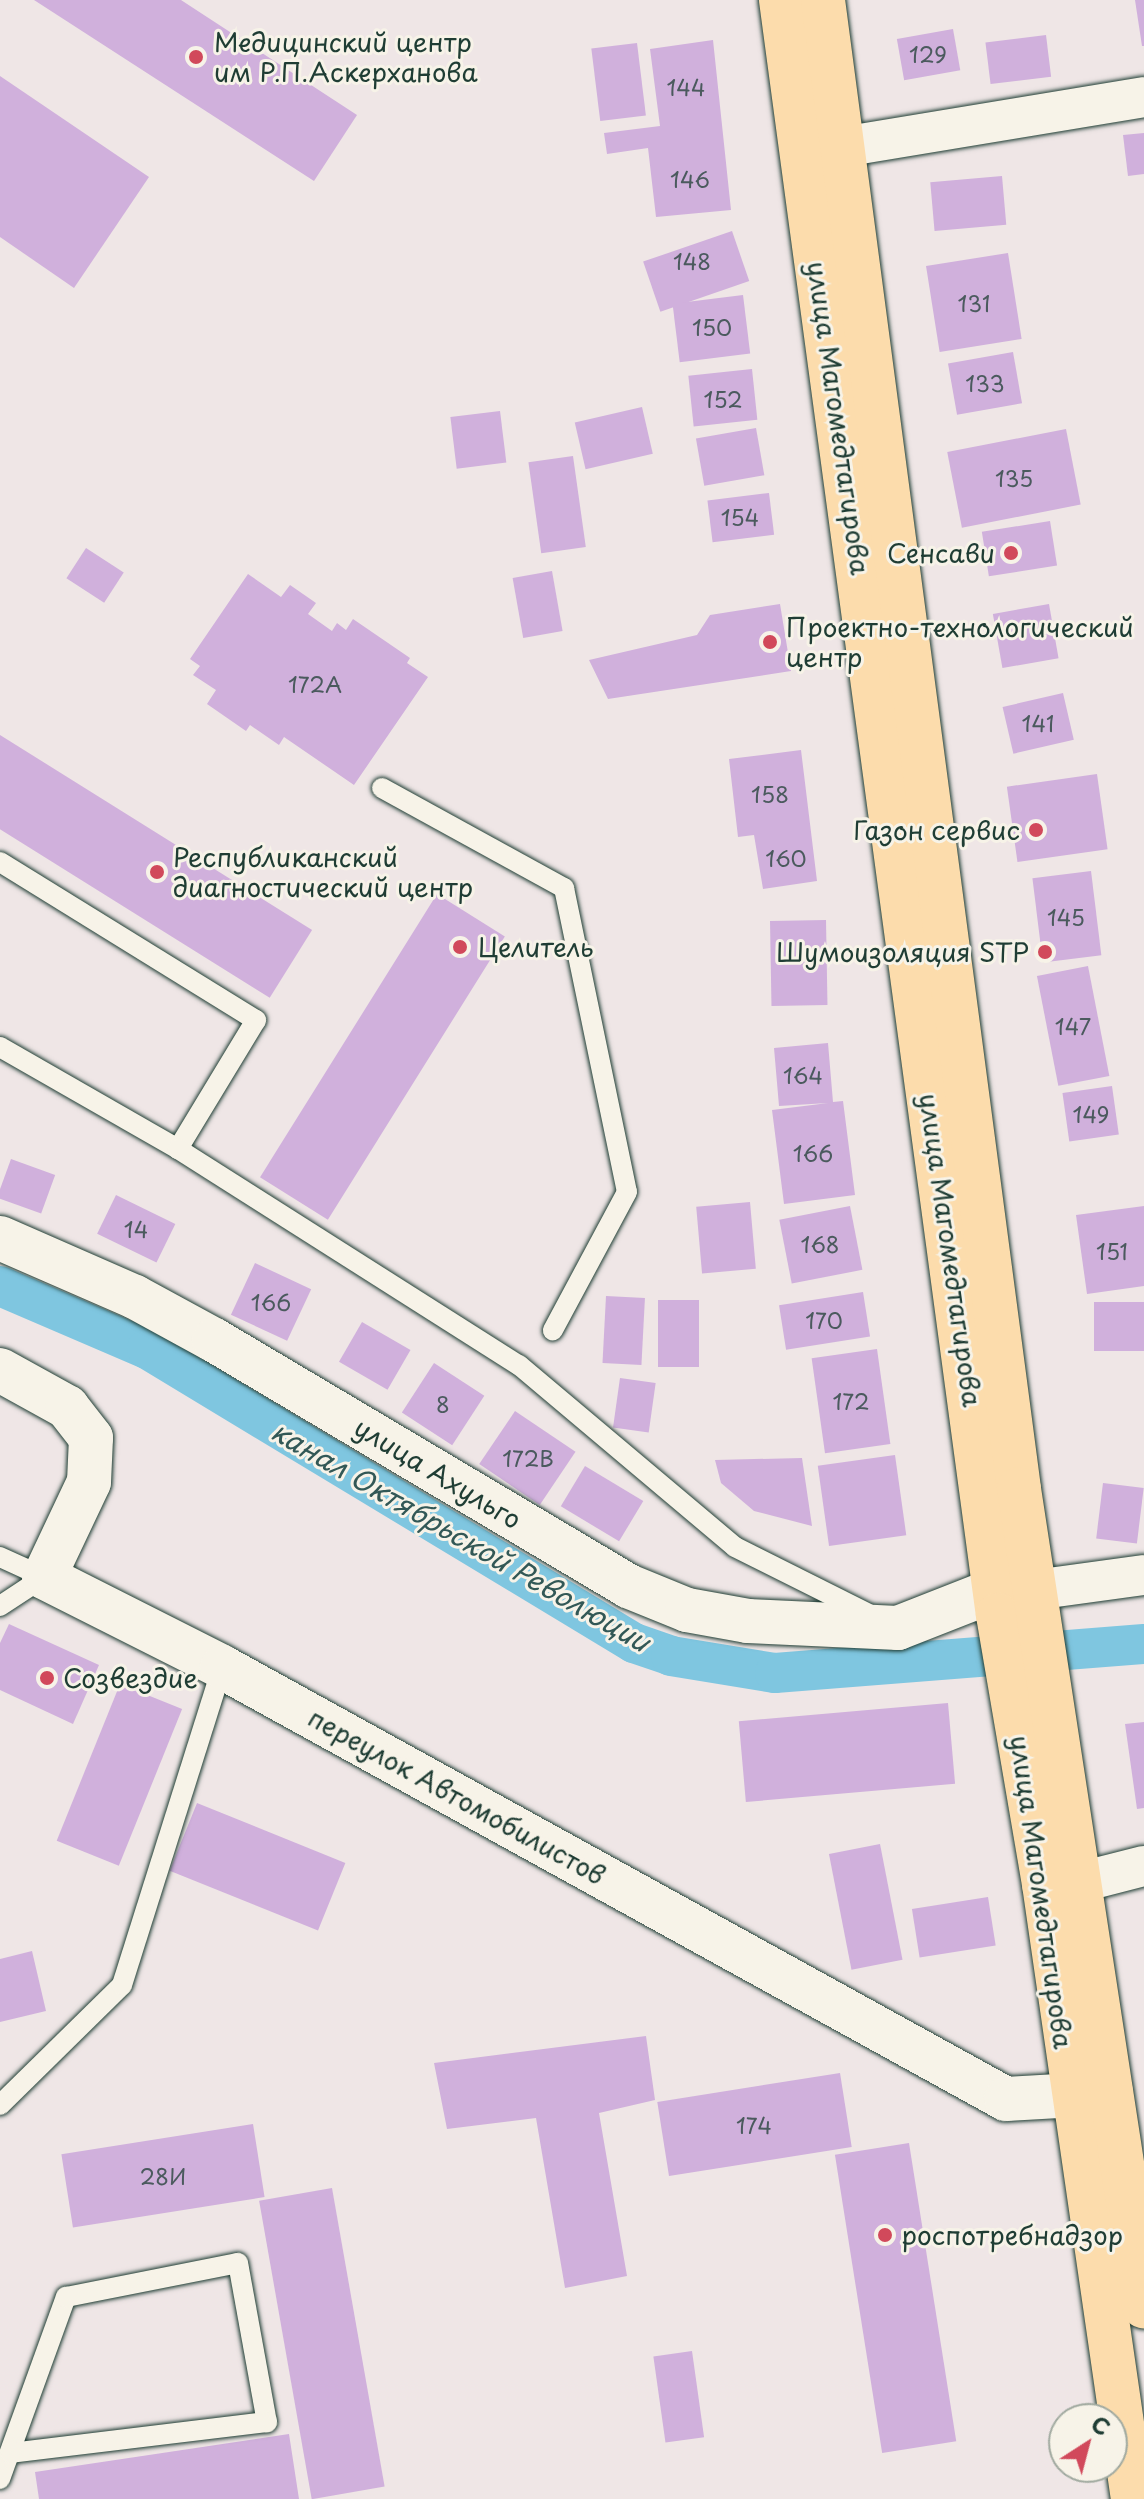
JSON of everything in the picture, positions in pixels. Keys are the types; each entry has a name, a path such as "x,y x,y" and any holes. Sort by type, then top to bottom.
{"main road":[{"name":"улица Магомедтагирова","path":"781,0 820,151 1016,1602 1062,1883 1092,2093 1133,2499"},
{"name":"улица Магомедтагирова","path":"820,151 823,0"},
{"name":"улица Ахульго","path":"0,1238 135,1297 214,1340 656,1600 732,1619 898,1628"},
{"path":"0,1370 67,1407 91,1438 89,1482 44,1577"},
{"name":"переулок Автомобилистов","path":"44,1577 222,1667 1006,2099 1092,2093"},
{"path":"898,1628 1016,1602"},
{"name":"улица Магомедтагирова","path":"1092,2093 1144,2307"}],"street":[{"path":"820,151 1144,97"},
{"path":"1016,1602 1144,1575"},
{"path":"1062,1883 1144,1866"}],"lane":[{"path":"382,788 564,888 627,1192 553,1330"},
{"path":"0,862 256,1020 178,1149"},
{"path":"0,1047 178,1149 519,1365 735,1547 898,1628"},
{"path":"0,1557 44,1577"},
{"path":"0,1606 44,1577"},
{"path":"0,2105 122,1985 222,1667"},
{"path":"0,2479 66,2297 238,2263 267,2422 11,2453"}],"building":[{"name":"Медицинский центр им Р.П.Аскерханова","path":"34,0 181,0 357,115 314,181"},
{"path":"1135,0 1144,0 1144,46 1142,46"},
{"path":"953,29 960,70 904,80 897,39"},
{"path":"1046,35 1051,77 991,84 985,42"},
{"path":"713,40 731,210 656,217 648,148 607,154 604,133 660,126 650,49"},
{"path":"637,43 646,115 600,121 591,49"},
{"path":"0,76 149,177 74,288 0,237"},
{"path":"1144,133 1144,174 1128,176 1123,135"},
{"path":"1002,176 1006,225 935,231 930,182"},
{"path":"732,231 749,281 660,312 643,262"},
{"path":"1008,253 1022,339 940,352 926,266"},
{"path":"743,295 750,354 680,362 673,304"},
{"path":"1013,352 1022,403 957,415 948,363"},
{"path":"752,369 757,420 694,426 688,376"},
{"path":"642,407 653,454 586,469 575,423"},
{"path":"500,411 506,463 457,469 450,417"},
{"path":"756,428 764,475 704,486 696,439"},
{"path":"1066,429 1081,505 962,528 947,452"},
{"path":"573,456 586,547 541,553 528,462"},
{"path":"769,493 774,535 713,542 707,501"},
{"path":"1050,521 1057,565 989,576 982,532"},
{"path":"86,548 124,573 104,603 66,578"},
{"path":"552,571 563,631 523,638 513,578"},
{"path":"248,574 281,597 290,585 316,603 308,614 332,631 337,623 346,630 353,619 410,658 407,663 428,677 354,785 284,737 279,745 250,725 246,731 207,704 216,690 193,675 200,666 190,659"},
{"path":"780,604 791,671 608,699 589,660 697,635 710,615"},
{"path":"1049,604 1059,658 1002,668 993,614"},
{"path":"1063,693 1074,740 1013,754 1003,707"},
{"name":"Республиканский диагностический центр","path":"0,735 312,930 270,998 0,829"},
{"path":"801,750 817,881 763,889 754,835 738,837 729,759"},
{"path":"1097,774 1108,849 1017,862 1007,787"},
{"path":"1091,871 1101,955 1043,963 1032,878"},
{"path":"437,894 505,936 328,1220 260,1177"},
{"path":"826,920 827,1005 771,1006 770,921"},
{"path":"1088,966 1109,1076 1058,1086 1037,976"},
{"path":"828,1043 833,1102 843,1101 855,1195 784,1204 772,1110 828,1103 779,1106 774,1048"},
{"path":"1112,1086 1119,1135 1069,1141 1062,1093"},
{"path":"11,1159 55,1175 41,1214 0,1199 0,1189"},
{"path":"116,1195 175,1224 156,1263 97,1234"},
{"path":"750,1202 756,1269 702,1273 696,1207"},
{"path":"850,1206 862,1270 792,1284 779,1220"},
{"path":"1144,1206 1144,1286 1087,1294 1076,1215"},
{"path":"255,1263 311,1289 287,1341 231,1315"},
{"path":"863,1292 870,1336 786,1350 779,1305"},
{"path":"606,1296 645,1298 641,1365 602,1363"},
{"path":"658,1300 699,1300 699,1367 658,1367"},
{"path":"1094,1302 1144,1302 1144,1351 1094,1351"},
{"path":"362,1322 410,1350 387,1390 339,1362"},
{"path":"877,1349 890,1444 825,1453 812,1358"},
{"path":"434,1363 484,1396 452,1445 402,1412"},
{"path":"620,1378 656,1383 649,1433 613,1428"},
{"path":"515,1411 576,1452 540,1505 479,1464"},
{"path":"895,1455 906,1535 829,1546 818,1466"},
{"path":"802,1458 812,1526 754,1511 721,1483 715,1460"},
{"path":"585,1466 643,1501 619,1541 561,1506"},
{"path":"1103,1483 1144,1488 1137,1544 1096,1539"},
{"name":"Созвездие","path":"9,1624 99,1665 73,1724 0,1690 0,1643"},
{"path":"120,1684 182,1709 119,1866 57,1841"},
{"path":"948,1703 955,1784 746,1802 739,1721"},
{"path":"1144,1722 1144,1808 1137,1809 1125,1724"},
{"path":"197,1803 345,1863 318,1931 170,1871"},
{"path":"880,1844 903,1960 851,1970 829,1854"},
{"path":"988,1897 996,1945 920,1957 912,1909"},
{"path":"32,1951 46,2011 0,2022 0,1959"},
{"path":"646,2036 655,2100 599,2113 627,2276 565,2288 536,2118 447,2129 434,2063"},
{"path":"840,2073 852,2147 669,2176 657,2102"},
{"path":"253,2124 265,2197 73,2227 61,2154"},
{"path":"909,2143 956,2441 882,2453 835,2155"},
{"path":"332,2188 385,2486 312,2499 259,2201"},
{"path":"692,2351 704,2437 665,2443 653,2356"},
{"path":"289,2434 299,2499 39,2499 35,2472"}],"waterway":[{"name":"канал Октябрьской Революции","path":"0,1286 147,1349 634,1643 671,1656 775,1673 1144,1644"}],"place":[{"name":"Медицинский центр им Р.П.Аскерханова","path":"196,57"},
{"name":"Сенсави","path":"1011,553"},
{"name":"Проектно-технологический центр","path":"770,642"},
{"name":"Газон сервис","path":"1036,830"},
{"name":"Республиканский диагностический центр","path":"157,872"},
{"name":"Целитель","path":"460,947"},
{"name":"Шумоизоляция STP","path":"1045,952"},
{"name":"Созвездие","path":"47,1678"},
{"name":"роспотребнадзор","path":"885,2235"}]}
